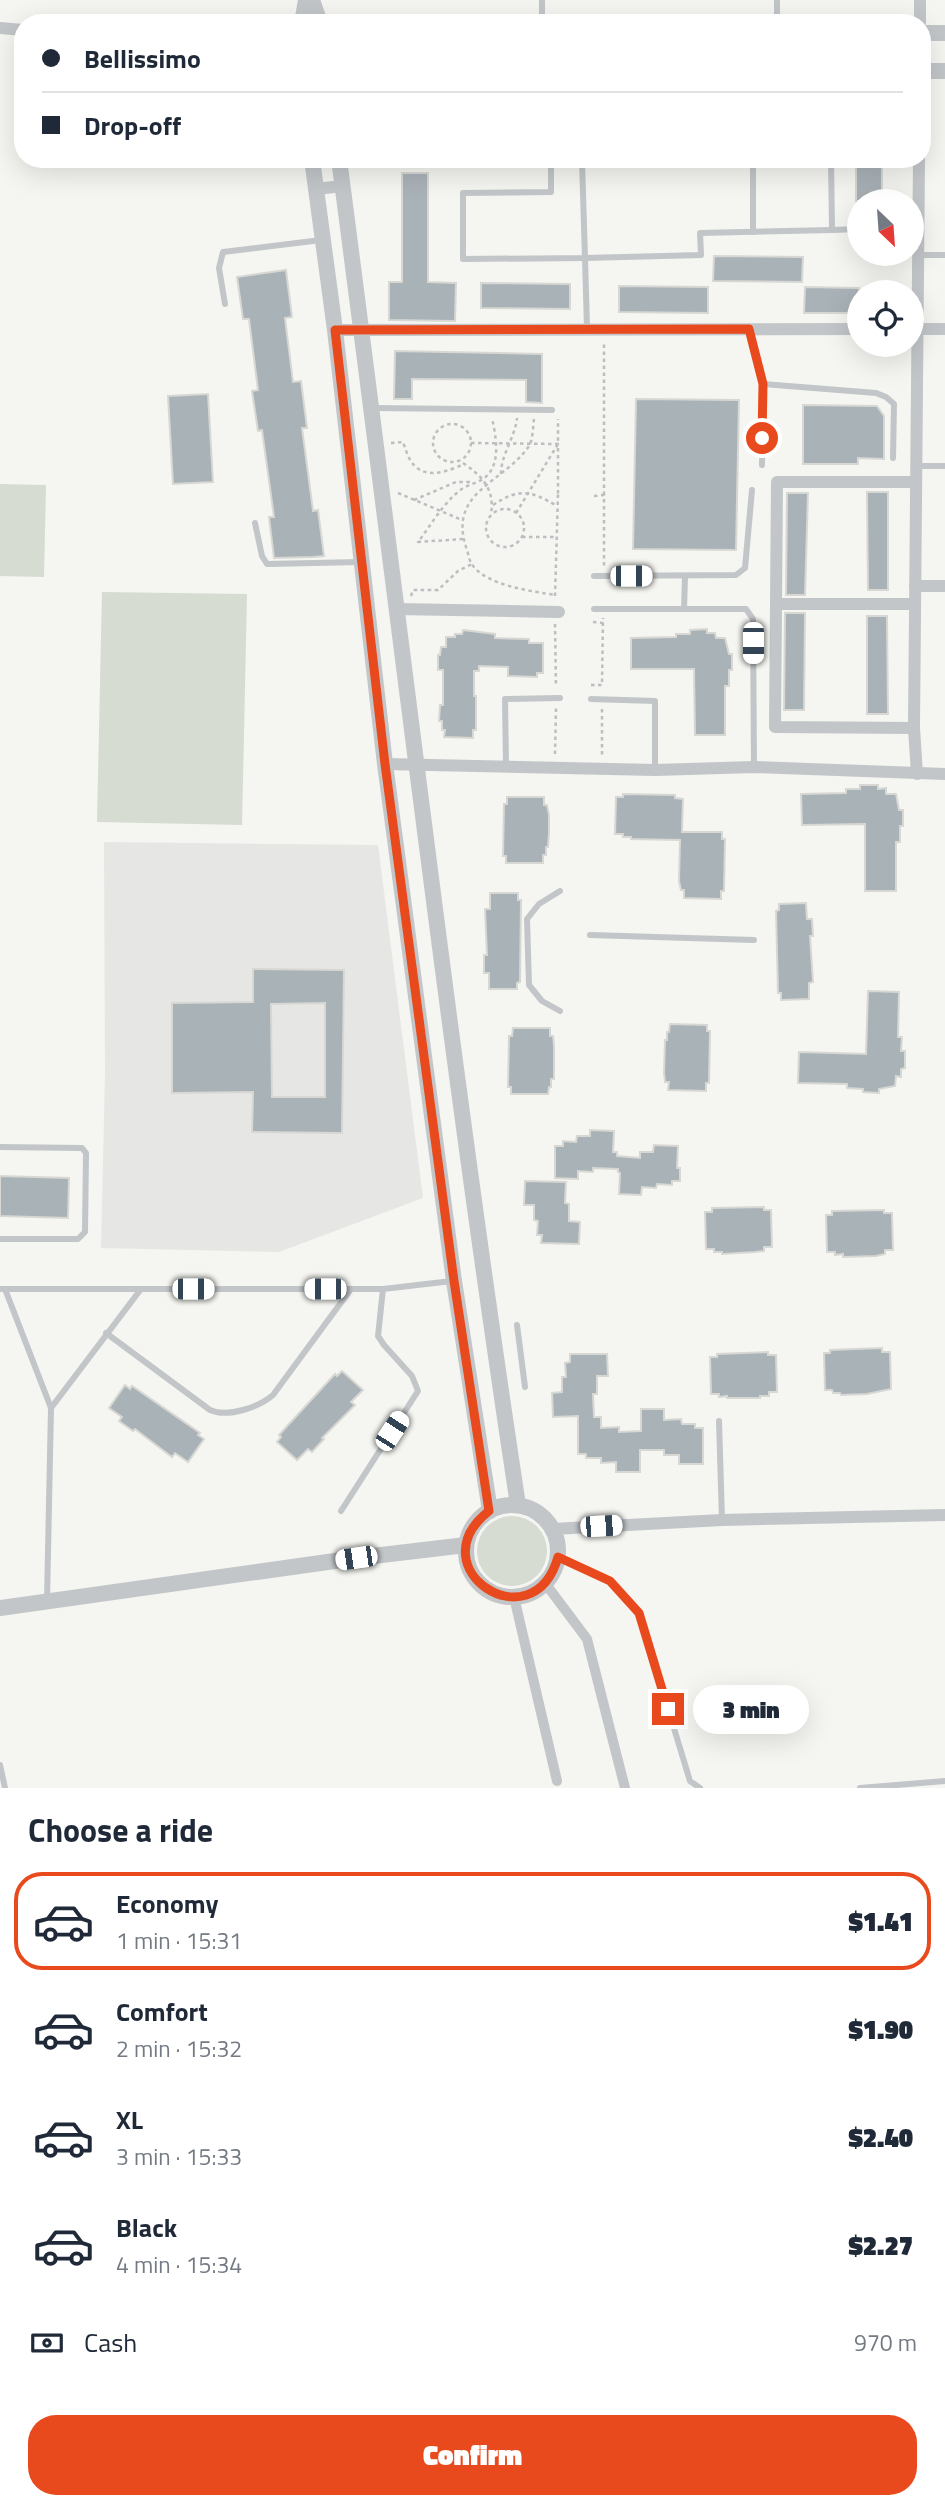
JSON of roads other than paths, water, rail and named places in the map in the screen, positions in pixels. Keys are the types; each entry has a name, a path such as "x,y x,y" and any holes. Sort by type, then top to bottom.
{"street":[{"path":"313,168 335,330 385,764 454,1281 489,1511"},
{"path":"340,168 400,609 415,764 490,1325 518,1505"},
{"path":"917,189 918,168"},
{"path":"315,189 342,186"},
{"path":"335,330 847,329"},
{"path":"924,329 945,329"},
{"path":"915,357 914,728 917,774"},
{"path":"914,728 775,727 777,482 915,482"},
{"path":"915,586 945,586"},
{"path":"776,604 915,604"},
{"path":"400,609 558,615"},
{"path":"385,764 655,770 754,767 945,774"},
{"path":"518,1505 532,1509 544,1518 552,1529 558,1557 554,1571 545,1583 534,1592 514,1597 492,1593 480,1585 466,1560 466,1545 478,1520 489,1511 518,1505"},
{"path":"552,1529 722,1520 945,1515"},
{"path":"0,1608 466,1545"},
{"path":"545,1583 587,1639 625,1788"},
{"path":"514,1597 557,1781"}],"lane":[{"path":"551,168 551,192 463,193 463,259 701,255 700,233 847,229"},
{"path":"582,168 587,328"},
{"path":"753,168 753,232"},
{"path":"831,168 832,230"},
{"path":"225,304 219,268 223,252 322,240"},
{"path":"924,255 945,255"},
{"path":"749,329 763,384 762,465"},
{"path":"763,384 876,393 886,397 894,404 893,458"},
{"path":"371,408 552,410"},
{"path":"915,467 945,466"},
{"path":"594,576 736,575 745,568 752,491"},
{"path":"255,523 262,556 267,564 362,562"},
{"path":"684,609 685,577"},
{"path":"594,609 746,609 753,619 754,767"},
{"path":"506,767 505,699 560,698"},
{"path":"591,699 655,701 655,770"},
{"path":"559,1011 542,1001 529,985 527,919 539,904 560,891"},
{"path":"590,935 754,940"},
{"path":"0,1147 82,1148 86,1153 86,1166 85,1231 78,1239 0,1239"},
{"path":"47,1602 51,1408 2,1289 383,1289 454,1281"},
{"path":"51,1408 141,1289"},
{"path":"106,1334 219,1414 262,1405 273,1395 351,1289"},
{"path":"341,1511 418,1391 412,1376 378,1336 383,1289"},
{"path":"517,1325 525,1387"},
{"path":"719,1421 722,1520"},
{"path":"558,1557 610,1581 639,1613 690,1782 700,1788"},
{"path":"0,1765 5,1788"},
{"path":"860,1788 945,1781"}]}
